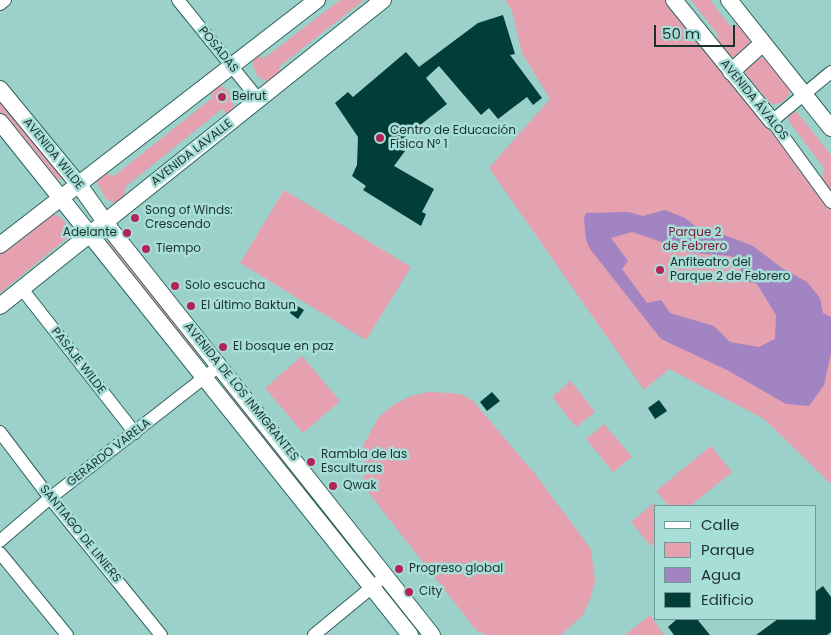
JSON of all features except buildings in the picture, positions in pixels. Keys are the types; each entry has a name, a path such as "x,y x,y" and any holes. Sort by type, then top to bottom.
{"main road":[{"path":"0,245 79,186 230,65 317,0"},
{"name":"AVENIDA LAVALLE","path":"0,306 105,220 383,0"},
{"name":"AVENIDA ÁVALOS","path":"674,0 730,72 772,121"},
{"path":"730,0 831,128"},
{"path":"730,72 763,43"},
{"name":"AVENIDA WILDE","path":"0,89 105,220"},
{"name":"AVENIDA WILDE","path":"0,122 90,234"},
{"name":"AVENIDA DE LOS INMIGRANTES","path":"105,220 432,635"},
{"name":"AVENIDA DE LOS INMIGRANTES","path":"90,234 410,635"}],"street":[{"path":"0,4 5,0"},
{"name":"POSADAS","path":"178,0 259,100"},
{"path":"772,121 831,72"},
{"name":"AVENIDA ÁVALOS","path":"772,121 831,202"},
{"name":"PASAJE WILDE","path":"22,289 135,433"},
{"name":"GERARDO VARELA","path":"0,541 50,498 205,379 219,366"},
{"name":"SANTIAGO DE LINIERS","path":"0,432 50,498 162,635"},
{"path":"0,553 67,635"},
{"path":"314,635 385,577"}],"green space":[{"path":"340,0 364,0 280,66 278,77 271,83 258,77 253,66 253,60 258,54 263,59"},
{"name":"Parque 2 de Febrero","path":"505,0 670,0 831,204 831,484 764,419 669,369 644,390 489,168 550,99 522,53 512,11"},
{"path":"691,0 710,0 731,27 743,24 750,33 750,43 741,53 729,59 716,45 718,35"},
{"path":"753,58 765,58 789,88 789,95 783,102 772,105 746,75 746,65"},
{"path":"215,83 225,88 233,98 235,111 228,115 222,109 125,187 124,198 116,203 106,199 96,181 105,173 114,176 212,98 208,88"},
{"path":"0,99 63,177 55,183 0,112"},
{"path":"796,111 831,155 831,194 822,178 824,168 788,120 790,113"},
{"path":"284,190 411,267 366,340 240,263"},
{"path":"47,214 54,214 63,219 68,228 67,238 0,293 0,251"},
{"path":"110,240 203,356 199,359 107,243"},
{"path":"302,356 340,401 303,433 265,388"},
{"path":"571,381 595,412 576,427 552,397"},
{"path":"226,385 372,568 368,571 223,388"},
{"path":"429,392 463,395 473,401 535,474 591,549 595,581 590,599 583,615 561,635 487,635 477,631 364,487 364,444 378,418 393,405 411,396"},
{"path":"604,424 632,457 613,472 586,439"},
{"path":"711,446 732,472 691,505 668,505 656,491"},
{"path":"654,503 656,505 654,505 654,543 651,546 631,522"},
{"path":"650,615 664,635 625,635"}],"water":[{"path":"665,210 685,218 700,230 709,229 753,246 782,268 807,282 820,298 823,313 831,317 831,353 824,385 809,406 786,404 727,370 661,339 590,249 586,240 584,218 586,213 628,212 643,216","holes":["632,232 694,253 731,256 741,265 741,280 757,284 776,315 775,339 759,347 730,342 714,326 670,313 661,300 647,303 622,269 628,261 611,238"]}],"place":[{"name":"Beirut","path":"222,97"},
{"name":"Centro de Educación Física Nº 1","path":"380,138"},
{"name":"Song of Winds: Crescendo","path":"135,218"},
{"name":"Adelante","path":"127,233"},
{"name":"Tiempo","path":"146,249"},
{"name":"Anfiteatro del Parque 2 de Febrero","path":"660,270"},
{"name":"Solo escucha","path":"175,286"},
{"name":"El último Baktun","path":"191,306"},
{"name":"El bosque en paz","path":"223,347"},
{"name":"Rambla de las Esculturas","path":"311,462"},
{"name":"Qwak","path":"333,486"},
{"name":"Progreso global","path":"399,569"},
{"name":"City","path":"409,592"}]}
